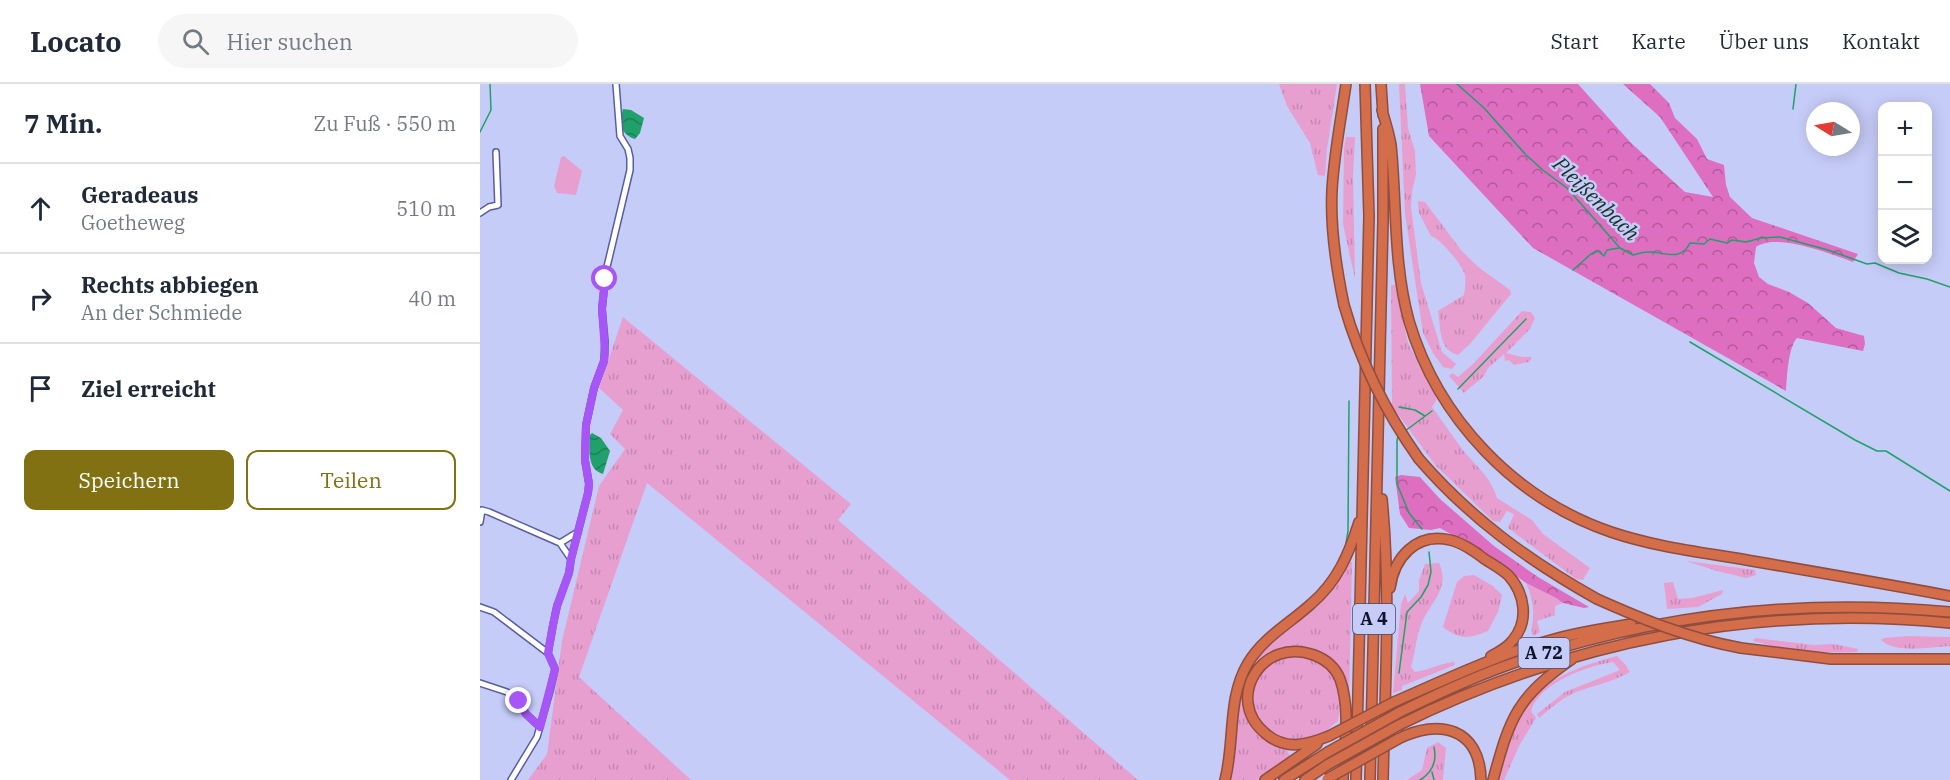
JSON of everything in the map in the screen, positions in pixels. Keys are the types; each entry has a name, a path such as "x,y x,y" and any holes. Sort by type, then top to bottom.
{"highway":[{"path":"1346,84 1336,144 1332,192 1335,258 1344,305 1354,340 1373,384 1391,417 1419,459 1453,496 1491,530 1545,569 1597,599 1664,627 1706,640 1772,653 1831,659 1950,659"},
{"name":"A 4","path":"1356,780 1369,216 1365,84"},
{"name":"A 4","path":"1370,780 1383,221 1381,84"},
{"path":"1382,110 1390,142 1399,267 1413,334 1432,378 1456,417 1480,447 1508,473 1557,508 1612,532 1670,546 1950,596"},
{"path":"1377,457 1386,556 1383,749 1385,780"},
{"path":"1225,780 1231,750 1235,698 1247,665 1269,636 1312,604 1326,590 1347,556 1362,514"},
{"path":"1386,612 1395,569 1399,559 1407,550 1429,539 1450,540 1461,544 1507,574 1517,587 1522,600 1523,613 1514,640 1479,665"},
{"name":"A 72","path":"1284,780 1328,752 1401,712 1504,666 1560,648 1619,633 1738,612 1831,606 1950,612"},
{"path":"1265,780 1329,736 1394,702 1479,665 1558,638 1653,620 1696,618"},
{"name":"A 72","path":"1305,780 1327,765 1399,725 1479,689 1579,655 1676,633 1781,620 1880,618 1950,623"},
{"path":"1329,736 1305,745 1294,746 1280,743 1262,731 1251,715 1248,693 1256,672 1262,665 1286,651 1302,651 1328,662 1339,676 1344,693 1345,715 1343,780"},
{"path":"1493,780 1511,719 1523,701 1551,674 1579,655"},
{"path":"1326,780 1398,739 1432,727 1443,728 1460,735 1470,744 1481,766 1481,780"}],"street":[{"path":"548,653 557,606 569,573 589,484 585,460 588,410 605,352 602,309 606,271 630,171 628,149 620,136 616,84"},
{"path":"481,213 489,207 498,205 496,152"},
{"path":"480,522 482,510 489,512 560,543 571,559"},
{"path":"560,543 578,532"},
{"path":"480,607 494,612 548,653 555,669 540,727 532,746 511,780"},
{"path":"480,683 507,692 519,701 526,714 540,727"}],"green space":[{"path":"1279,84 1337,84 1325,176 1318,175 1310,143 1287,106"},
{"path":"1399,84 1405,84 1408,128 1415,151 1416,175 1411,207 1421,283 1442,352 1456,364 1452,369 1443,367 1423,333 1405,214"},
{"path":"1420,84 1578,84 1631,143 1685,192 1713,197 1660,117 1623,84 1650,84 1669,103 1675,118 1697,139 1707,159 1724,165 1730,197 1752,218 1858,254 1853,262 1804,246 1776,242 1756,247 1754,263 1759,277 1768,284 1808,303 1836,328 1864,336 1863,351 1797,338 1790,355 1786,391 1533,248 1429,136"},
{"path":"1346,137 1355,137 1353,177 1355,279 1343,224"},
{"path":"564,156 582,171 576,195 557,193 554,186 561,157"},
{"path":"1418,201 1425,202 1461,250 1477,266 1510,290 1511,294 1470,344 1458,355 1447,348 1444,343 1438,311 1464,295 1465,275 1451,253 1431,236 1419,213"},
{"path":"1391,285 1395,285 1408,343 1437,399 1432,407 1462,449 1487,478 1497,498 1532,520 1543,534 1590,568 1583,580 1576,579 1508,528 1514,514 1507,511 1500,522 1493,521 1436,466 1392,406"},
{"path":"1522,311 1531,312 1535,318 1530,329 1506,353 1532,357 1529,362 1514,365 1509,360 1505,361 1504,354 1464,393 1449,376 1452,373 1458,377 1473,364"},
{"path":"623,317 851,504 838,520 1138,780 1010,780 647,483 579,677 691,780 528,780 547,754 562,641 599,486 625,449 610,434 623,410 599,388"},
{"path":"1401,475 1420,477 1440,499 1494,546 1538,577 1589,607 1563,603 1526,583 1489,556 1440,528 1431,530 1409,528 1400,514 1395,477"},
{"path":"1686,561 1755,570 1756,575 1746,578"},
{"path":"1349,562 1352,562 1349,703 1340,670 1328,656 1305,647 1293,647 1269,655 1252,672 1251,723 1267,740 1286,748 1290,756 1257,780 1230,780 1239,708 1252,667 1266,648 1326,597"},
{"path":"1439,563 1443,580 1441,588 1421,625 1411,667 1415,672 1454,662 1455,665 1402,686 1402,690 1393,693 1401,604 1405,594 1408,603 1419,591 1419,580 1425,564"},
{"path":"1474,575 1493,586 1502,595 1498,612 1488,631 1475,636 1459,636 1443,627 1457,582 1464,576"},
{"path":"1673,582 1678,599 1723,590 1722,594 1698,607 1667,609 1664,583"},
{"path":"1526,583 1563,603 1555,606 1555,615 1537,621 1540,632 1533,636 1533,604"},
{"path":"1908,636 1950,637 1950,646 1904,648 1895,647 1881,640"},
{"path":"1755,638 1814,645 1834,644 1858,649 1857,652 1844,653 1805,651 1753,641"},
{"path":"1297,653 1329,669 1336,683 1340,706 1338,721 1320,735 1299,741 1281,738 1266,728 1256,712 1252,695 1257,677 1271,663"},
{"path":"1617,656 1630,672 1573,693 1539,718 1537,714 1565,692 1620,670 1613,662 1590,667 1565,678 1544,692 1531,711 1536,718 1520,744 1504,780 1498,780 1517,721 1526,706 1538,693 1565,674"},
{"path":"1438,742 1446,748 1443,780 1407,780 1422,770 1427,748"}],"water":[{"path":"623,109 631,110 644,118 640,133 635,139 626,134 622,127"},
{"path":"592,433 601,438 610,451 603,474 591,463 590,435"}],"waterway":[{"name":"Pleißenbach","path":"480,132 491,110 490,84"},
{"name":"Pleißenbach","path":"1457,84 1484,108 1526,155 1567,188 1620,248 1633,255 1647,252 1671,255 1681,253 1690,243 1704,244 1710,239 1727,243 1732,240 1746,242 1780,237 1828,250 1867,264 1875,263 1899,273 1950,287"},
{"path":"1793,109 1796,84"},
{"path":"1573,270 1591,254 1598,251 1604,256 1607,250 1619,248"},
{"path":"1458,389 1526,319"},
{"path":"1690,342 1855,440 1877,451 1886,451 1950,491"},
{"path":"1346,543 1349,401"},
{"path":"1399,407 1415,410 1425,416"},
{"path":"1405,431 1432,411"},
{"path":"1398,436 1397,484 1409,513 1422,529"},
{"path":"1399,673 1407,612 1421,597 1428,585 1431,572 1429,552"},
{"path":"1420,780 1433,766 1434,747"},
{"path":"1432,772 1434,780"}],"route":[{"path":"519,701 526,714 540,727 555,669 548,653 553,625 569,573 588,493 589,484 585,460 586,425 594,388 604,361 602,309 605,279"}]}
